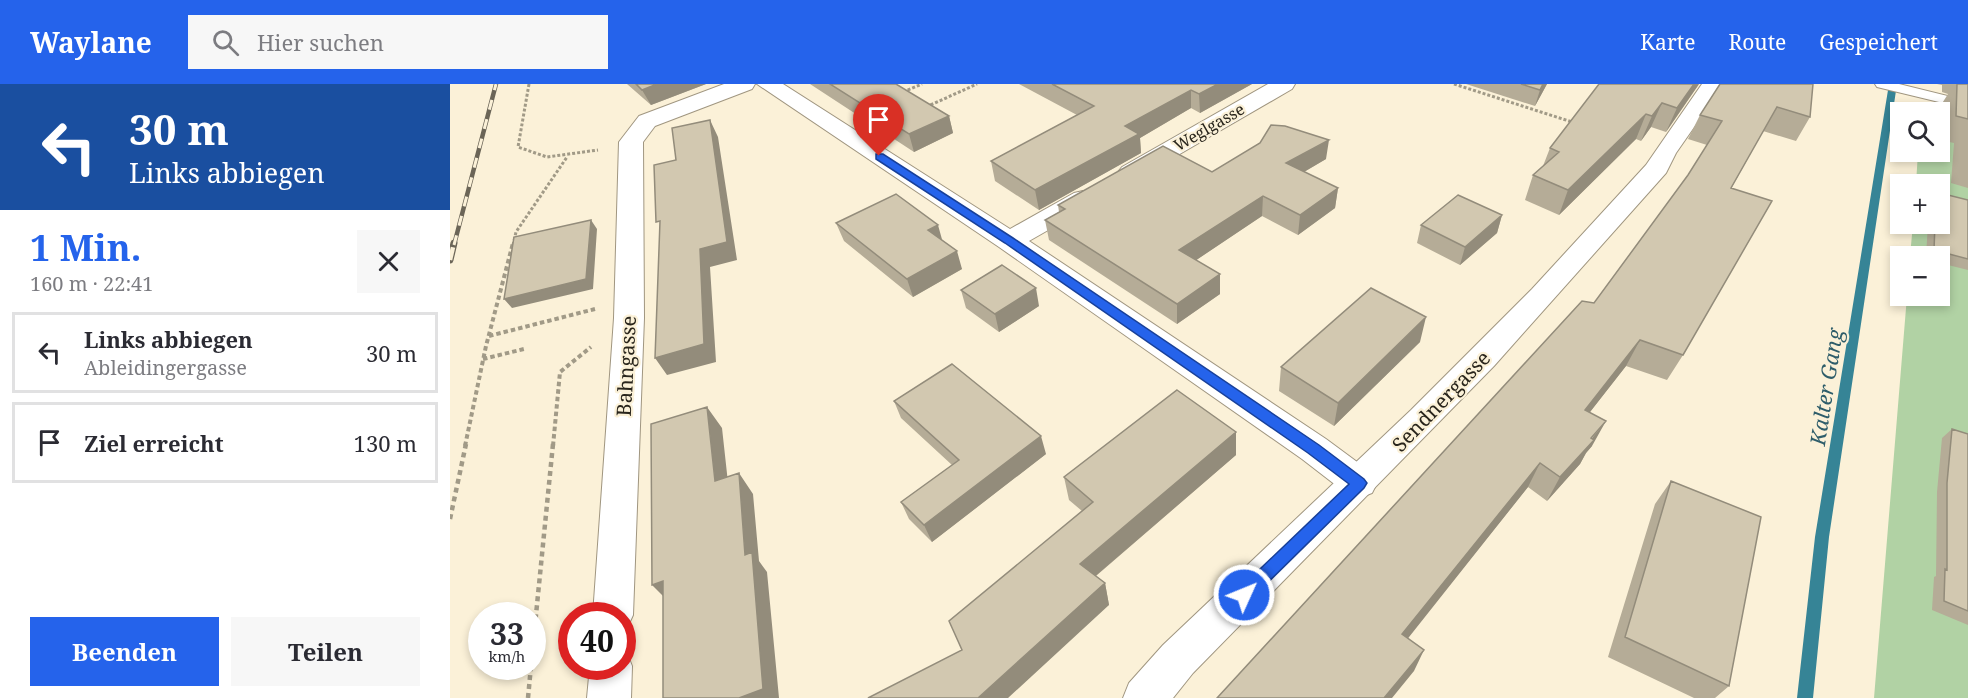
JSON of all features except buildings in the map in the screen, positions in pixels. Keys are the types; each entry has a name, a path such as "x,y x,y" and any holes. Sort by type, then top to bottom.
{"street":[{"path":"639,132 744,84"},
{"path":"768,84 1009,241 1314,449 1359,483"},
{"name":"Weglgasse","path":"1009,241 1284,84"},
{"name":"Sendnergasse","path":"1145,698 1178,659 1359,483 1588,248 1657,168 1664,153 1713,84"},
{"name":"Bahngasse","path":"614,602 639,132"},
{"path":"609,698 610,680"}],"lane":[{"path":"1882,84 1968,105"}],"path":[{"path":"529,84 518,147 538,156 567,157 639,132"},
{"path":"905,99 897,95 921,84"},
{"path":"922,109 977,84"},
{"path":"1454,84 1579,124"},
{"path":"450,519 483,359 516,232 567,157"},
{"path":"489,336 599,308 598,316"},
{"path":"537,602 560,372 591,346 594,335"},
{"path":"483,359 524,349"},
{"path":"528,698 530,680"}],"green space":[{"path":"1950,109 1968,113 1968,698 1874,698 1906,306 1950,306 1950,246 1911,246 1912,234 1950,234 1950,174 1917,174 1917,162 1950,162"}],"waterway":[{"name":"Kalter Gang","path":"1805,698 1822,537 1893,84"}],"railway":[{"path":"454,245 496,84"},
{"path":"450,260 454,243"}],"route":[{"path":"879,156 1009,241 1314,449 1359,483 1244,595"}]}
